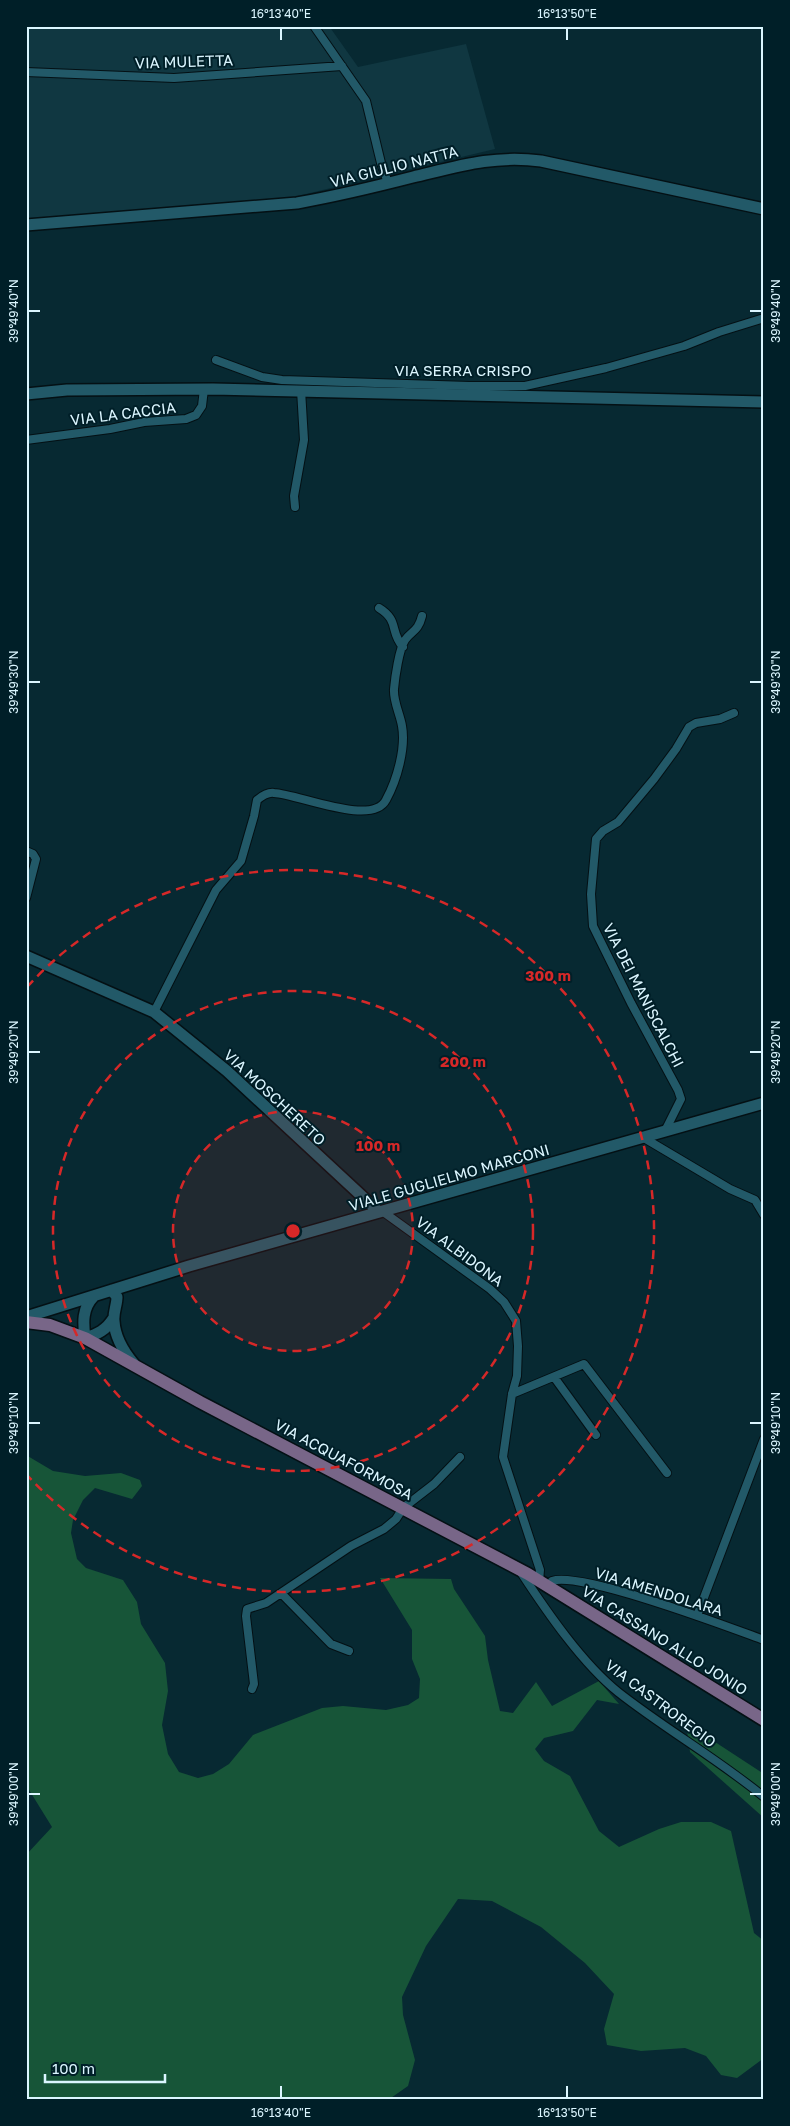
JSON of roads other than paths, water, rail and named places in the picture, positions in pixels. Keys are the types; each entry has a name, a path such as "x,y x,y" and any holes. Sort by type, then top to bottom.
{"main road":[{"name":"VIA ACQUAFORMOSA","path":"26,1322 50,1324 85,1338 200,1402 544,1584"},
{"name":"VIA CASSANO ALLO JONIO","path":"544,1584 764,1720"}],"street":[{"path":"314,26 366,101 388,184"},
{"name":"VIA MULETTA","path":"26,72 174,78 342,66"},
{"name":"VIA GIULIO NATTA","path":"26,225 297,203 388,184 480,161 516,158 541,161 764,209"},
{"name":"VIA SERRA CRISPO","path":"216,360 262,376 282,380 525,386 615,366 684,346 719,332 764,318"},
{"name":"VIA LA CACCIA","path":"26,440 110,429 144,422 186,419 196,415 202,406 204,389"},
{"path":"26,394 67,390 301,390 764,402"},
{"path":"295,507 294,496 304,440 301,390"},
{"path":"379,608 389,614 396,639 402,647"},
{"path":"150,1010 216,890 241,860 257,800 263,795 273,792 331,807 375,810 381,807 386,800 396,773 403,735 395,700 396,680 402,647 405,641 419,627 422,616"},
{"name":"VIA DEI MANISCALCHI","path":"665,1132 678,1106 680,1099 678,1090 631,1004 593,926 591,894 597,835 618,822 654,779 689,727 696,723 720,719 734,713"},
{"path":"26,851 33,854 36,859 26,898"},
{"name":"VIA MOSCHERETO","path":"26,956 150,1010 227,1071 380,1212"},
{"name":"VIALE GUGLIELMO MARCONI","path":"26,1316 94,1296 114,1295 143,1281 189,1266 764,1103"},
{"path":"644,1138 730,1189 755,1200 764,1214"},
{"name":"VIA ALBIDONA","path":"380,1212 490,1290 504,1302 516,1321 518,1346 517,1376 512,1394 503,1457 544,1584"},
{"path":"114,1295 113,1320 122,1348 134,1364"},
{"path":"94,1296 89,1301 84,1317 85,1338 97,1335 107,1328 113,1320"},
{"path":"512,1394 584,1364 667,1474"},
{"path":"554,1377 596,1435"},
{"path":"697,1616 764,1440"},
{"path":"252,1689 254,1684 246,1616 247,1609 266,1603 351,1546 384,1529 396,1520 403,1508 434,1484 460,1458"},
{"name":"VIA CASTROREGIO","path":"520,1570 547,1610 595,1671 618,1691 764,1797"},
{"name":"VIA AMENDOLARA","path":"544,1584 558,1579 589,1584 697,1616 764,1640"},
{"path":"281,1593 331,1644 349,1652"}]}
